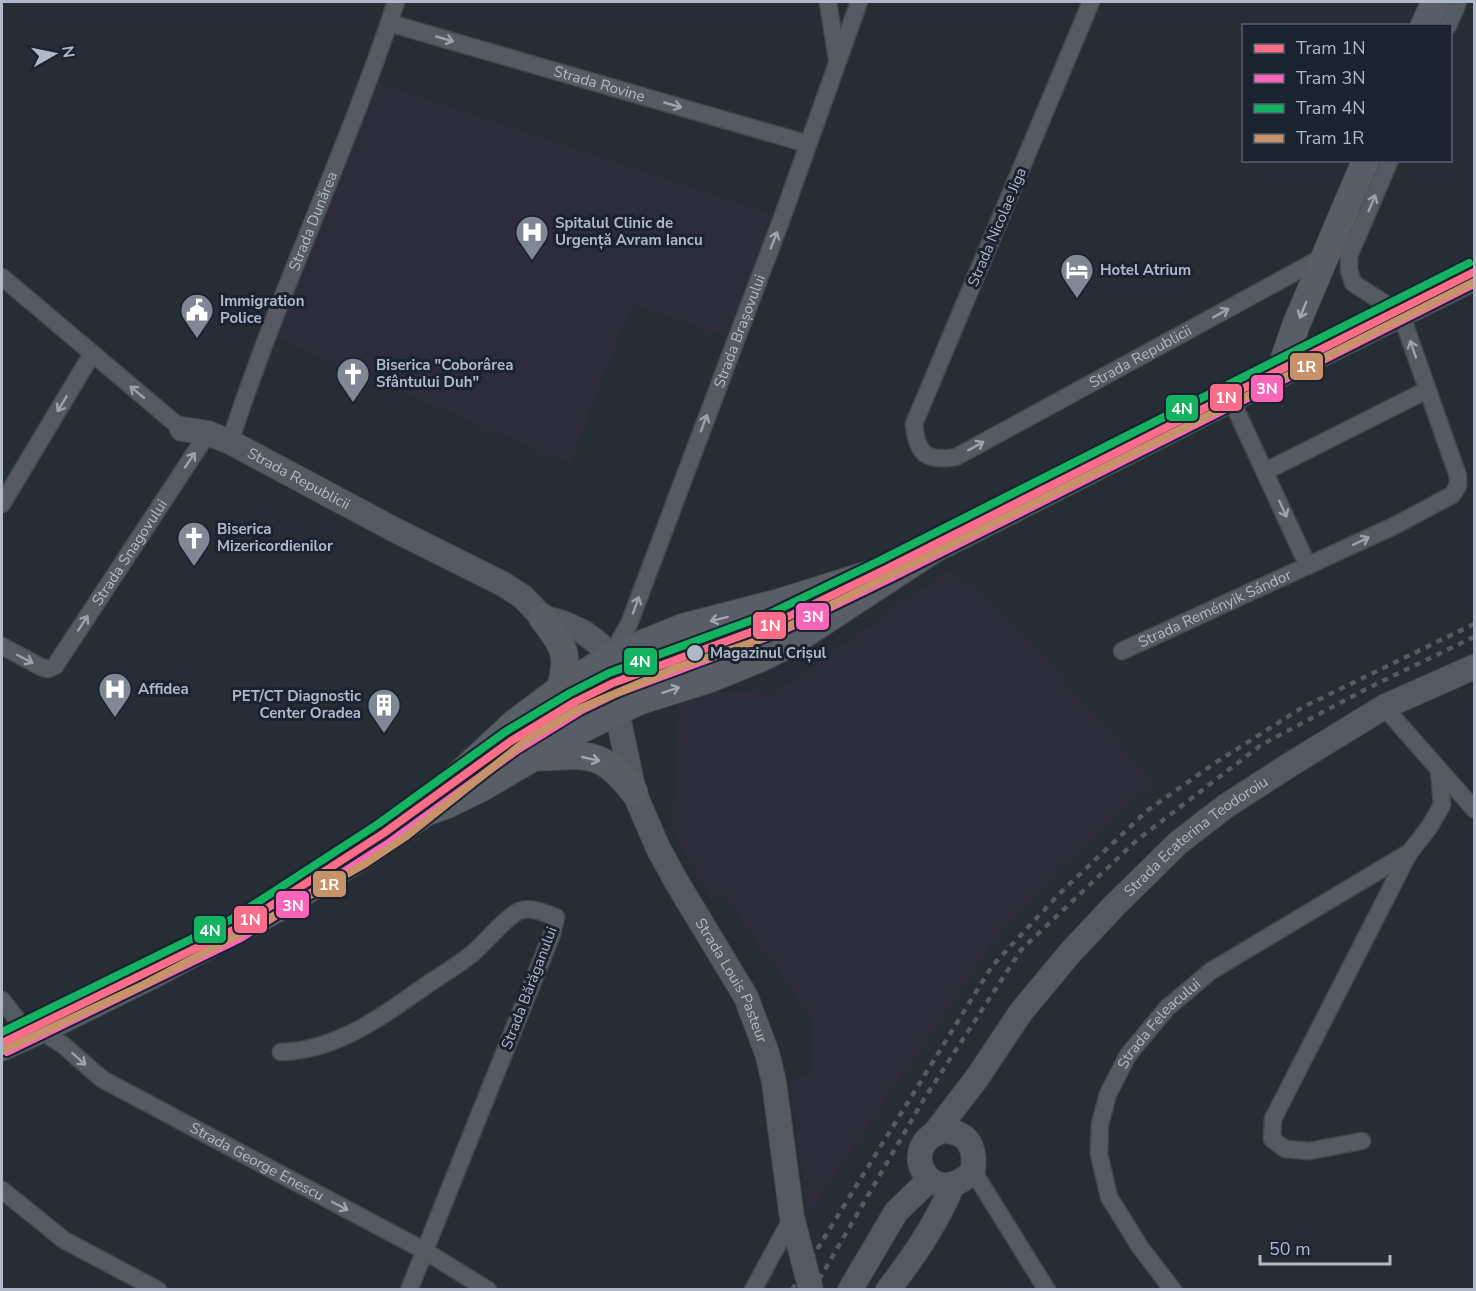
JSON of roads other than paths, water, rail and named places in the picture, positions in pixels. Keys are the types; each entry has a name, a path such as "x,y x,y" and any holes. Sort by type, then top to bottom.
{"main road":[{"path":"1425,24 1435,2"},
{"path":"1279,374 1325,256 1365,162"},
{"path":"426,812 448,785 500,737 560,689 612,670 684,627 781,602 886,569 934,549 1474,277"},
{"name":"Strada Republicii","path":"182,429 219,438 503,584 523,597 542,617 583,632 599,644 612,670"},
{"path":"18,1040 156,973 276,909 359,858 426,812 463,797 535,758 582,729 639,702 719,675 789,644 934,549"},
{"path":"542,617 564,649 566,666 560,689"},
{"name":"Strada Ecaterina Teodoroiu","path":"934,1134 977,1078 1021,1012 1070,953 1178,843 1226,806 1384,708 1474,667"},
{"name":"Strada Louis Pasteur","path":"612,670 617,712 634,792 658,848 740,987 759,1028 774,1082 792,1218 811,1290"},
{"path":"535,758 577,756 591,758 608,764 619,772 634,792"},
{"name":"Strada Ecaterina Teodoroiu","path":"966,1138 967,1115 977,1078"},
{"path":"850,1290 896,1212 900,1194 934,1177 961,1183 973,1171 974,1153 971,1145 966,1138 951,1131 934,1134 923,1144 934,1177 943,1208 916,1252 888,1290"}],"street":[{"name":"Strada Dunărea","path":"219,438 268,335 369,80 396,2"},
{"path":"828,2 837,59"},
{"name":"Strada Brașovului","path":"612,670 859,2"},
{"name":"Strada Nicolae Jiga","path":"921,453 916,441 914,424 1091,2"},
{"path":"1449,24 1458,2"},
{"name":"Strada Rovine","path":"389,23 808,144"},
{"path":"1389,162 1356,239 1348,270 1353,283 1401,314"},
{"name":"Strada Republicii","path":"921,453 932,458 956,457 1356,239"},
{"name":"Strada Republicii","path":"2,277 182,429"},
{"name":"Strada Reményik Sándor","path":"1122,651 1394,526 1452,495 1458,486 1458,476 1401,314"},
{"path":"2,504 92,354"},
{"path":"1266,471 1427,390"},
{"name":"Strada Reményik Sándor","path":"1231,399 1308,566"},
{"name":"Strada Snagovului","path":"2,646 41,667 48,669 55,666 219,438"},
{"path":"1384,708 1474,809"},
{"name":"Strada Feleacului","path":"1362,1141 1309,1151 1285,1149 1272,1139 1273,1119 1410,852 1430,826 1442,805 1439,771"},
{"name":"Strada Feleacului","path":"1173,1290 1140,1246 1109,1197 1099,1154 1100,1124 1108,1094 1128,1055 1167,1008 1211,971 1410,852"},
{"name":"Strada Bărăganului","path":"281,1052 300,1052 337,1040 382,1017 472,954 516,913 526,909 556,918 552,934 410,1290"},
{"path":"2,1000 16,1018 18,1040 2,1060"},
{"name":"Strada George Enescu","path":"18,1040 45,1033 63,1045 102,1079 425,1251 488,1290"},
{"path":"973,1171 1047,1290"},
{"path":"2,1192 64,1240 158,1290"},
{"path":"753,1290 792,1218"}],"railway":[{"path":"792,1290 992,966 1060,893 1148,810 1215,763 1303,707 1474,624"},
{"path":"813,1290 924,1099 1021,950 1137,840 1261,745 1372,686 1474,637"}],"tram line":[{"name":"4N","path":"2,1032 230,920 378,824 505,732 570,693 609,673 769,614 881,560 1469,263"},
{"name":"1N","path":"2,1043 235,929 384,833 511,741 575,702 613,683 773,624 1474,272"},
{"name":"1R","path":"2,1051 143,985 279,913 366,863 405,837 527,740 579,709 676,668 754,642 787,627 1474,282"},
{"name":"3N","path":"7,1052 241,938 390,842 517,750 580,711 617,693 778,633 1474,284"}],"place":[{"name":"Spitalul Clinic de Urgență Avram Iancu","path":"532,261"},
{"name":"Hotel Atrium","path":"1077,299"},
{"name":"Immigration Police","path":"197,339"},
{"name":"Biserica \"Coborârea Sfântului Duh\"","path":"353,403"},
{"name":"Biserica Mizericordienilor","path":"194,567"},
{"name":"Magazinul Crișul","path":"695,653"},
{"name":"Affidea","path":"115,718"},
{"name":"PET/CT Diagnostic Center Oradea","path":"384,734"}]}
